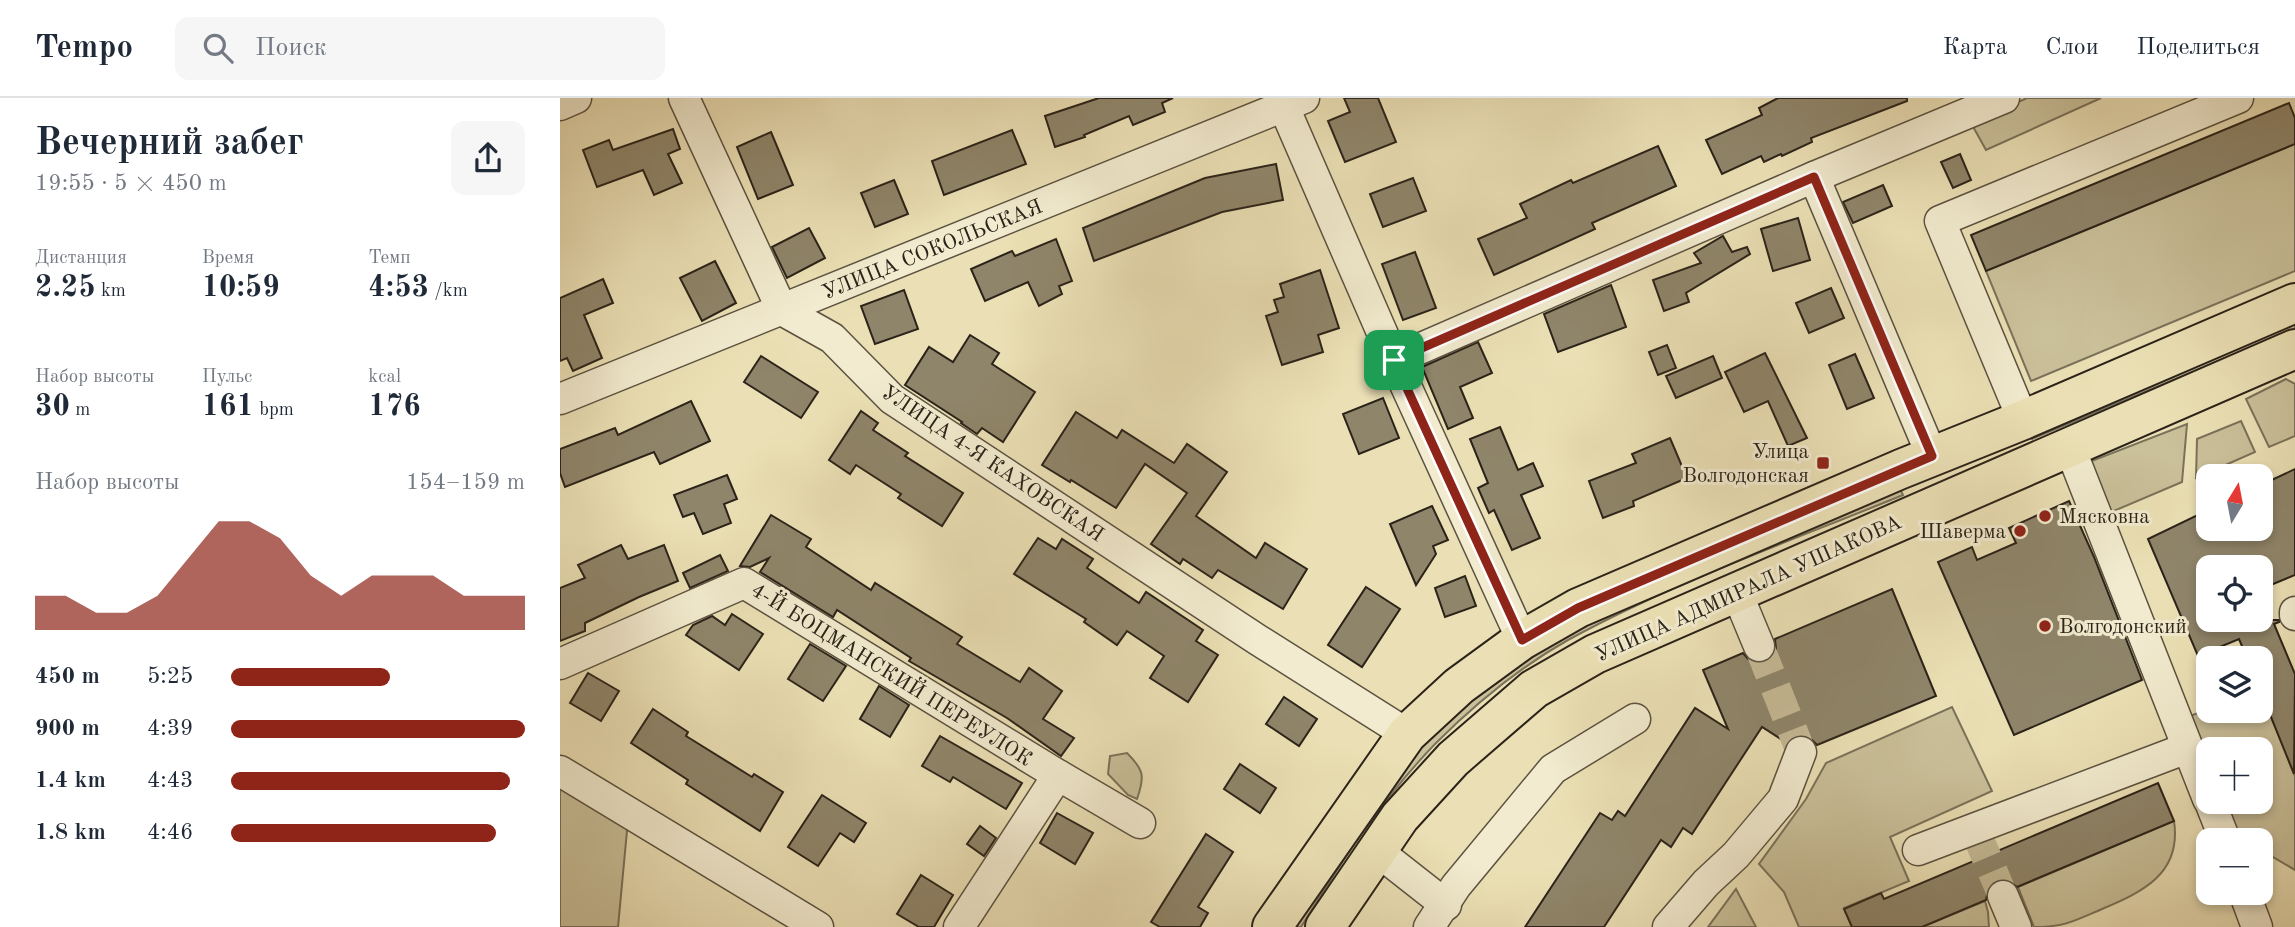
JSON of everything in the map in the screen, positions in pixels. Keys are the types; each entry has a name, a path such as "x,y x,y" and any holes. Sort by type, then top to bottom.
{"main road":[{"path":"1272,927 1407,734 1460,686 1522,640 1578,608 2295,303"},
{"name":"УЛИЦА АДМИРАЛА УШАКОВА","path":"1325,927 1400,817 1453,759 1534,689 1595,654 2295,349"},
{"path":"2009,425 2013,473"}],"street":[{"path":"560,105 576,98"},
{"path":"684,98 782,310"},
{"path":"1394,360 1814,177 2004,98"},
{"path":"2009,425 1940,221 2238,98"},
{"path":"1289,101 1394,360 1522,640"},
{"name":"УЛИЦА СОКОЛЬСКАЯ","path":"560,399 1289,101"},
{"path":"1814,177 1932,456"},
{"name":"УЛИЦА 4-Я КАХОВСКАЯ","path":"782,310 832,338 892,399 1258,640 1407,734"},
{"path":"2070,448 2196,768"},
{"name":"4-Й БОЦМАНСКИЙ ПЕРЕУЛОК","path":"560,664 744,583 1058,775 960,927"},
{"path":"1737,593 1759,646"},
{"path":"1375,853 1390,861 1438,916 1456,886 1553,769 1635,719"},
{"path":"1918,850 2188,748"},
{"path":"1668,927 1736,855 1783,799 1801,752"},
{"path":"560,771 818,927"},
{"path":"1058,775 1140,823"},
{"path":"2003,896 2016,927"},
{"path":"2249,905 2257,927"}],"shaded area":[{"path":"2027,98 2101,98 1986,150 1971,123"},
{"path":"2295,144 2295,271 2031,381 1986,271"},
{"path":"2295,318 2295,329 2032,439 2027,435"},
{"path":"2286,379 2295,384 2295,436 2269,447 2246,399"},
{"path":"2241,421 2255,452 2228,464 2196,464 2197,439"},
{"path":"2187,424 2182,482 2109,513 2089,462"},
{"path":"1899,487 1903,495 1649,599 1568,640 1515,674 1435,744 1397,787 1363,832 1301,927 1285,927 1377,793 1456,711 1532,655 1608,611"},
{"path":"1952,707 1992,791 1890,837 1909,881 1844,908 1852,927 1799,927 1784,892 1759,864 1806,799 1826,763"},
{"path":"2196,714 2196,723 2273,722 2295,776 2295,870 2273,857 2273,828 2230,828 2224,814 2273,814 2273,737 2196,737 2196,746 2185,718"},
{"path":"1127,753 1140,769 1142,779 1137,799 1128,795 1108,774 1110,756"},
{"path":"560,776 628,820 618,927 560,927"},
{"path":"2174,821 2172,855 2165,868 2144,888 2076,920 2054,926 2034,927 2018,887"},
{"path":"1736,889 1756,927 1708,927"},
{"path":"1985,901 1989,927 1922,927"}],"building":[{"path":"1099,98 1173,98 1162,103 1165,112 1133,125 1129,116 1084,135 1085,137 1055,147 1045,116"},
{"path":"1344,98 1378,98 1396,142 1345,162 1328,121 1350,112"},
{"path":"1778,98 1907,98 1907,101 1811,138 1812,142 1782,156 1781,154 1764,162 1761,156 1722,174 1706,140 1762,115 1759,108"},
{"path":"2289,103 2295,118 2295,144 1986,271 1971,235"},
{"path":"673,129 680,149 668,154 682,183 654,195 643,170 597,187 583,150 609,140 613,150"},
{"path":"1012,130 1026,164 944,195 932,161"},
{"path":"771,132 793,185 758,199 737,147"},
{"path":"1658,146 1676,186 1592,223 1595,229 1494,275 1478,239 1527,218 1520,204 1571,180 1573,183"},
{"path":"1960,154 1971,180 1953,188 1941,162"},
{"path":"1276,164 1283,200 1222,212 1094,261 1083,228 1205,178"},
{"path":"1413,178 1426,211 1383,227 1370,194"},
{"path":"894,180 908,214 875,227 861,193"},
{"path":"1883,185 1892,206 1853,223 1843,202"},
{"path":"1798,218 1810,260 1773,271 1761,229"},
{"path":"809,228 825,258 787,278 772,247"},
{"path":"1723,236 1732,252 1747,247 1750,254 1686,293 1689,302 1664,311 1653,280 1701,263 1694,253"},
{"path":"1056,239 1072,281 1059,286 1062,294 1039,306 1028,282 985,301 971,269 1012,251 1015,256"},
{"path":"1415,252 1436,308 1403,320 1382,264"},
{"path":"715,261 736,303 702,321 680,278"},
{"path":"1320,270 1339,328 1318,335 1323,352 1282,365 1266,316 1278,312 1274,300 1284,297 1280,284"},
{"path":"603,279 613,303 584,315 602,358 573,371 567,358 560,361 560,298"},
{"path":"1611,285 1626,327 1558,352 1544,314"},
{"path":"1831,288 1844,318 1809,333 1796,303"},
{"path":"904,290 918,329 875,344 861,306"},
{"path":"970,335 999,353 992,364 1035,392 1003,442 982,428 977,434 905,385 929,347 953,362"},
{"path":"1478,342 1492,373 1460,387 1473,418 1448,429 1422,367"},
{"path":"1667,345 1676,368 1658,375 1649,352"},
{"path":"1765,353 1807,438 1788,446 1768,401 1744,412 1725,372"},
{"path":"1855,354 1874,398 1847,409 1829,365"},
{"path":"761,356 818,392 801,418 744,382"},
{"path":"1713,356 1722,378 1676,398 1666,376"},
{"path":"1383,398 1399,438 1359,454 1343,414"},
{"path":"691,401 710,441 660,464 654,452 565,487 560,473 560,449 615,428 618,435"},
{"path":"861,411 878,423 873,430 908,453 905,456 963,493 942,526 898,498 901,494 856,465 850,474 829,460"},
{"path":"1076,412 1117,438 1122,430 1174,463 1187,444 1227,472 1196,516 1256,558 1265,543 1307,569 1283,609 1218,570 1212,578 1183,559 1180,564 1151,544 1187,493 1145,464 1116,508 1042,465"},
{"path":"1500,427 1518,470 1533,463 1543,486 1521,495 1540,538 1512,550 1494,510 1489,513 1478,488 1488,483 1470,439"},
{"path":"1670,438 1687,478 1633,501 1634,506 1603,518 1589,481 1636,463 1632,454"},
{"path":"2295,469 2295,575 2273,584 2273,555 2196,555 2196,632 2273,632 2273,620 2279,620 2274,624 2295,674 2294,774 2273,722 2273,646 2242,646 2239,639 2222,646 2196,646 2196,651 2148,539 2196,516 2196,541 2273,541 2273,479"},
{"path":"727,475 737,499 724,504 731,523 703,534 694,513 683,517 674,495"},
{"name":"Волгодонский","path":"2069,501 2142,680 2014,735 1938,562 1972,547 1977,560 2016,543 2009,528"},
{"path":"1432,506 1448,540 1433,546 1436,554 1416,585 1390,524"},
{"path":"771,515 811,539 806,547 871,590 875,583 962,637 957,644 1020,682 1029,668 1062,691 1043,719 1074,738 1061,756 1007,718 909,661 911,658 837,610 833,617 760,572 769,558 750,567 740,566"},
{"path":"1038,538 1056,549 1062,539 1093,559 1087,568 1139,603 1146,592 1203,630 1196,641 1218,655 1188,702 1150,678 1164,656 1127,631 1117,645 1084,622 1086,619 1014,574"},
{"path":"621,545 628,559 664,545 678,581 585,623 585,631 560,641 560,588 585,578 578,565"},
{"path":"720,555 728,571 690,588 683,573"},
{"path":"1465,576 1476,606 1445,617 1435,588"},
{"path":"1366,587 1400,609 1362,667 1328,645"},
{"path":"1892,589 1936,696 1817,745 1808,736 1799,735 1787,743 1762,727 1692,834 1683,828 1671,847 1661,840 1604,927 1525,927 1600,813 1612,820 1618,811 1625,816 1695,708 1728,729 1703,670 1743,653 1756,663 1766,662 1776,649 1775,639"},
{"path":"732,614 763,634 739,670 686,635 693,625 712,616 725,625"},
{"path":"810,644 846,666 823,701 788,679"},
{"path":"588,673 619,691 601,721 570,703"},
{"path":"879,686 909,705 890,737 860,719"},
{"path":"1284,697 1317,719 1299,746 1266,724"},
{"path":"653,709 688,732 686,736 752,777 754,774 783,792 760,831 686,784 688,780 631,743"},
{"path":"940,736 1022,783 1006,809 953,777 950,782 922,766"},
{"path":"1240,764 1276,788 1260,813 1224,789"},
{"path":"2158,783 2174,821 2017,887 2006,879 1997,880 1989,886 1986,900 1922,927 1852,927 1844,909 1881,893 1884,899"},
{"path":"822,795 866,823 854,842 840,833 818,866 788,847"},
{"path":"1057,813 1093,833 1075,864 1040,843"},
{"path":"980,826 996,838 984,856 967,844"},
{"path":"1206,834 1233,852 1198,907 1208,913 1200,927 1160,927 1151,922"},
{"path":"921,875 953,895 934,927 919,927 897,914"}],"tunnel":[{"path":"1759,646 1801,752"},
{"path":"1975,830 2003,896"}],"place":[{"name":"Улица Волгодонская","path":"1823,463"},
{"name":"Мясковна","path":"2045,516"},
{"name":"Шаверма","path":"2020,531"},
{"name":"Волгодонский","path":"2045,626"}],"route":[{"path":"1814,177 1932,456 1578,608 1522,640 1394,360 1814,177"}]}
